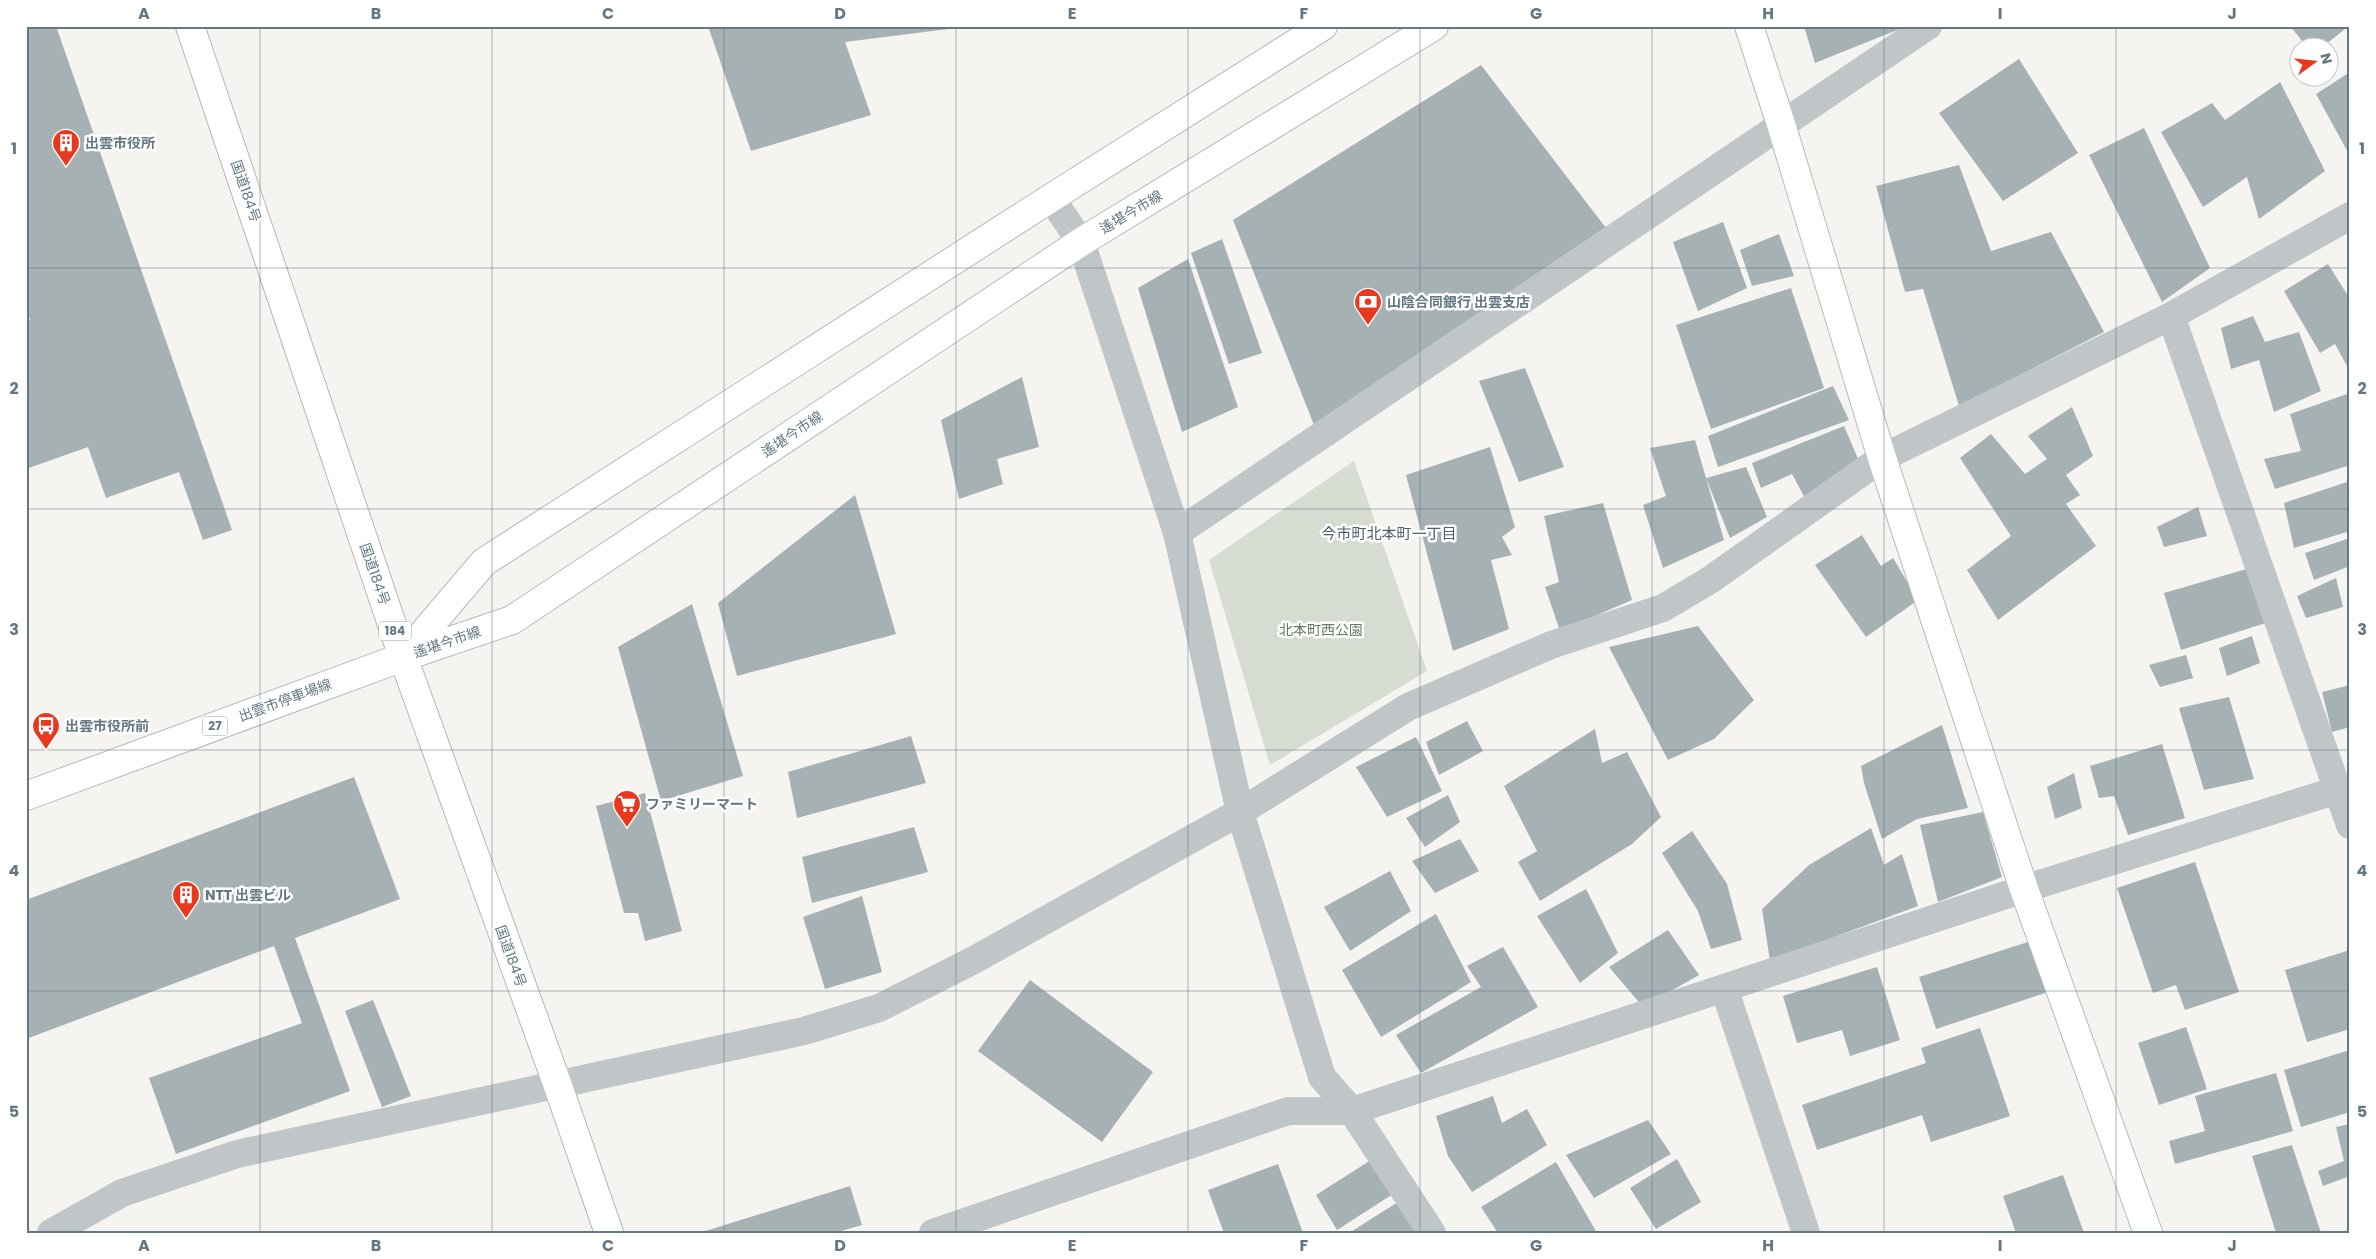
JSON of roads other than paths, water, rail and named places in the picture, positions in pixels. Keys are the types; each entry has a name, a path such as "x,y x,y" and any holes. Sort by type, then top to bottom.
{"main road":[{"name":"国道184号","path":"190,26 403,657 558,1083 609,1233"},
{"name":"遙堪今市線","path":"403,657 484,562 1051,198 1324,26"},
{"name":"遙堪今市線","path":"403,657 512,620 1081,242 1434,26"},
{"path":"1749,26 1781,124 1882,458 2024,889 2148,1233"},
{"name":"出雲市停車場線","path":"26,796 403,657"}],"street":[{"path":"1177,533 1928,26"},
{"path":"1051,198 1081,242 1177,533 1240,812 1322,1077 1352,1111 1432,1233"},
{"path":"51,1233 122,1193 237,1154 804,1031 879,1008 972,961 1240,812 1408,707 1551,645 1663,608 1710,580 1882,458 2172,316 2350,216"},
{"path":"2172,316 2344,788 2350,825"},
{"path":"933,1233 1288,1112 1352,1111 2024,889 2344,788"},
{"path":"1724,988 1806,1233"}],"place":[{"name":"出雲市役所","path":"66,167"},
{"name":"山陰合同銀行 出雲支店","path":"1368,326"},
{"name":"出雲市役所前","path":"46,750"},
{"name":"ファミリーマート","path":"627,828"},
{"name":"NTT 出雲ビル","path":"186,919"}],"district":[{"name":"今市町北本町一丁目","path":"1389,534"}],"park label":[{"name":"北本町西公園","path":"1321,630"}]}
